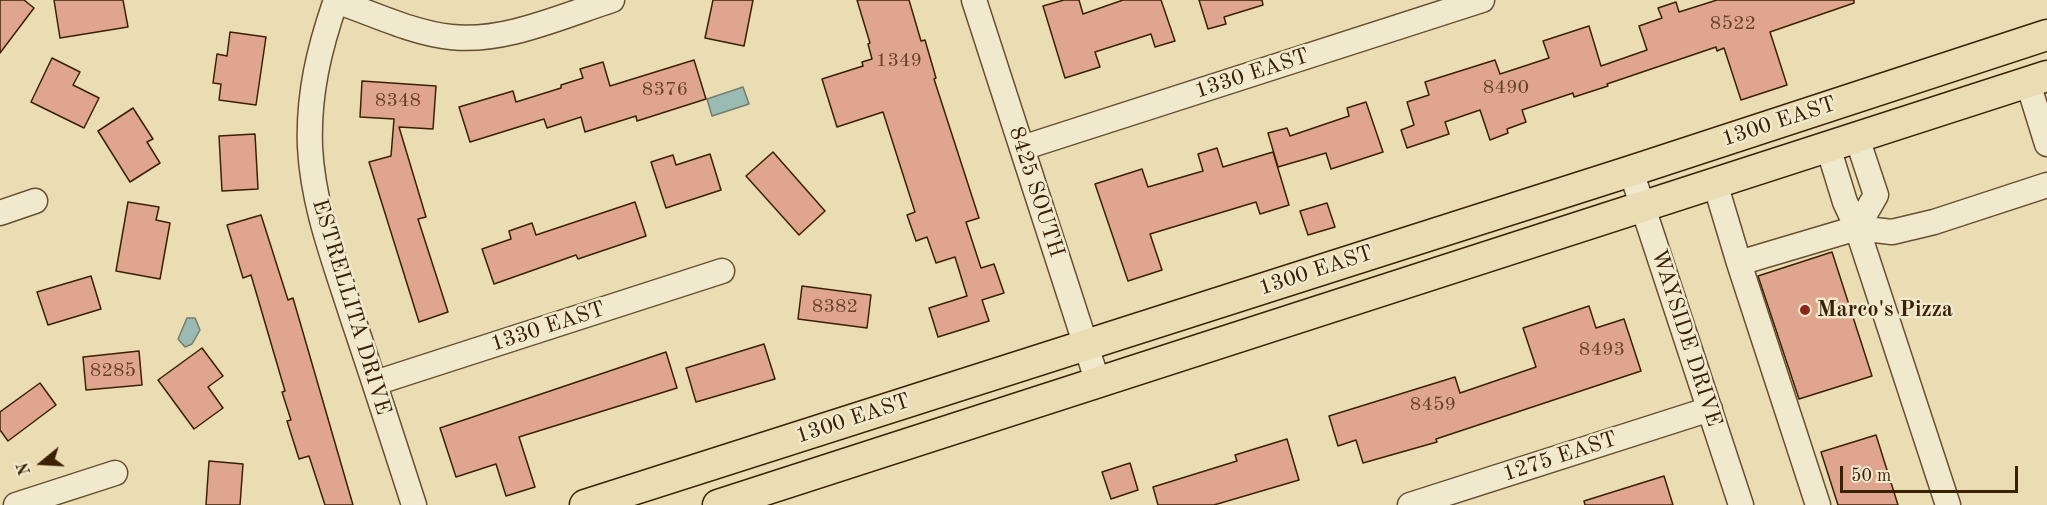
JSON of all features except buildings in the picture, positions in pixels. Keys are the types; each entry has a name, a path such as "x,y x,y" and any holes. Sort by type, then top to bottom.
{"main road":[{"name":"1300 EAST","path":"585,505 1631,171 2047,35"},
{"name":"1300 EAST","path":"718,505 2037,79"},
{"path":"1823,108 1828,147"}],"street":[{"path":"336,0 451,37 487,36 524,28 612,0"},
{"name":"ESTRELLITA DRIVE","path":"336,0 322,40 314,77 310,113 313,178 327,238 414,505"},
{"name":"8425 SOUTH","path":"974,0 1098,383"},
{"name":"1330 EAST","path":"1022,148 1482,0"},
{"path":"2037,79 2047,144"},
{"path":"1857,138 1876,195 1857,228"},
{"path":"1828,147 1948,505"},
{"name":"WAYSIDE DRIVE","path":"1631,171 1741,505"},
{"path":"1715,183 1818,505"},
{"path":"1739,263 1857,228 1893,232 1934,222 2047,185"},
{"path":"0,213 35,201"},
{"name":"1330 EAST","path":"375,383 722,271"},
{"name":"1275 EAST","path":"1410,505 1710,409"},
{"path":"16,505 115,473"}],"water":[{"path":"743,87 749,104 712,116 707,99"},
{"path":"187,318 195,318 200,330 192,344 185,347 178,339"}],"place":[{"name":"Marco's Pizza","path":"1805,310"}]}
